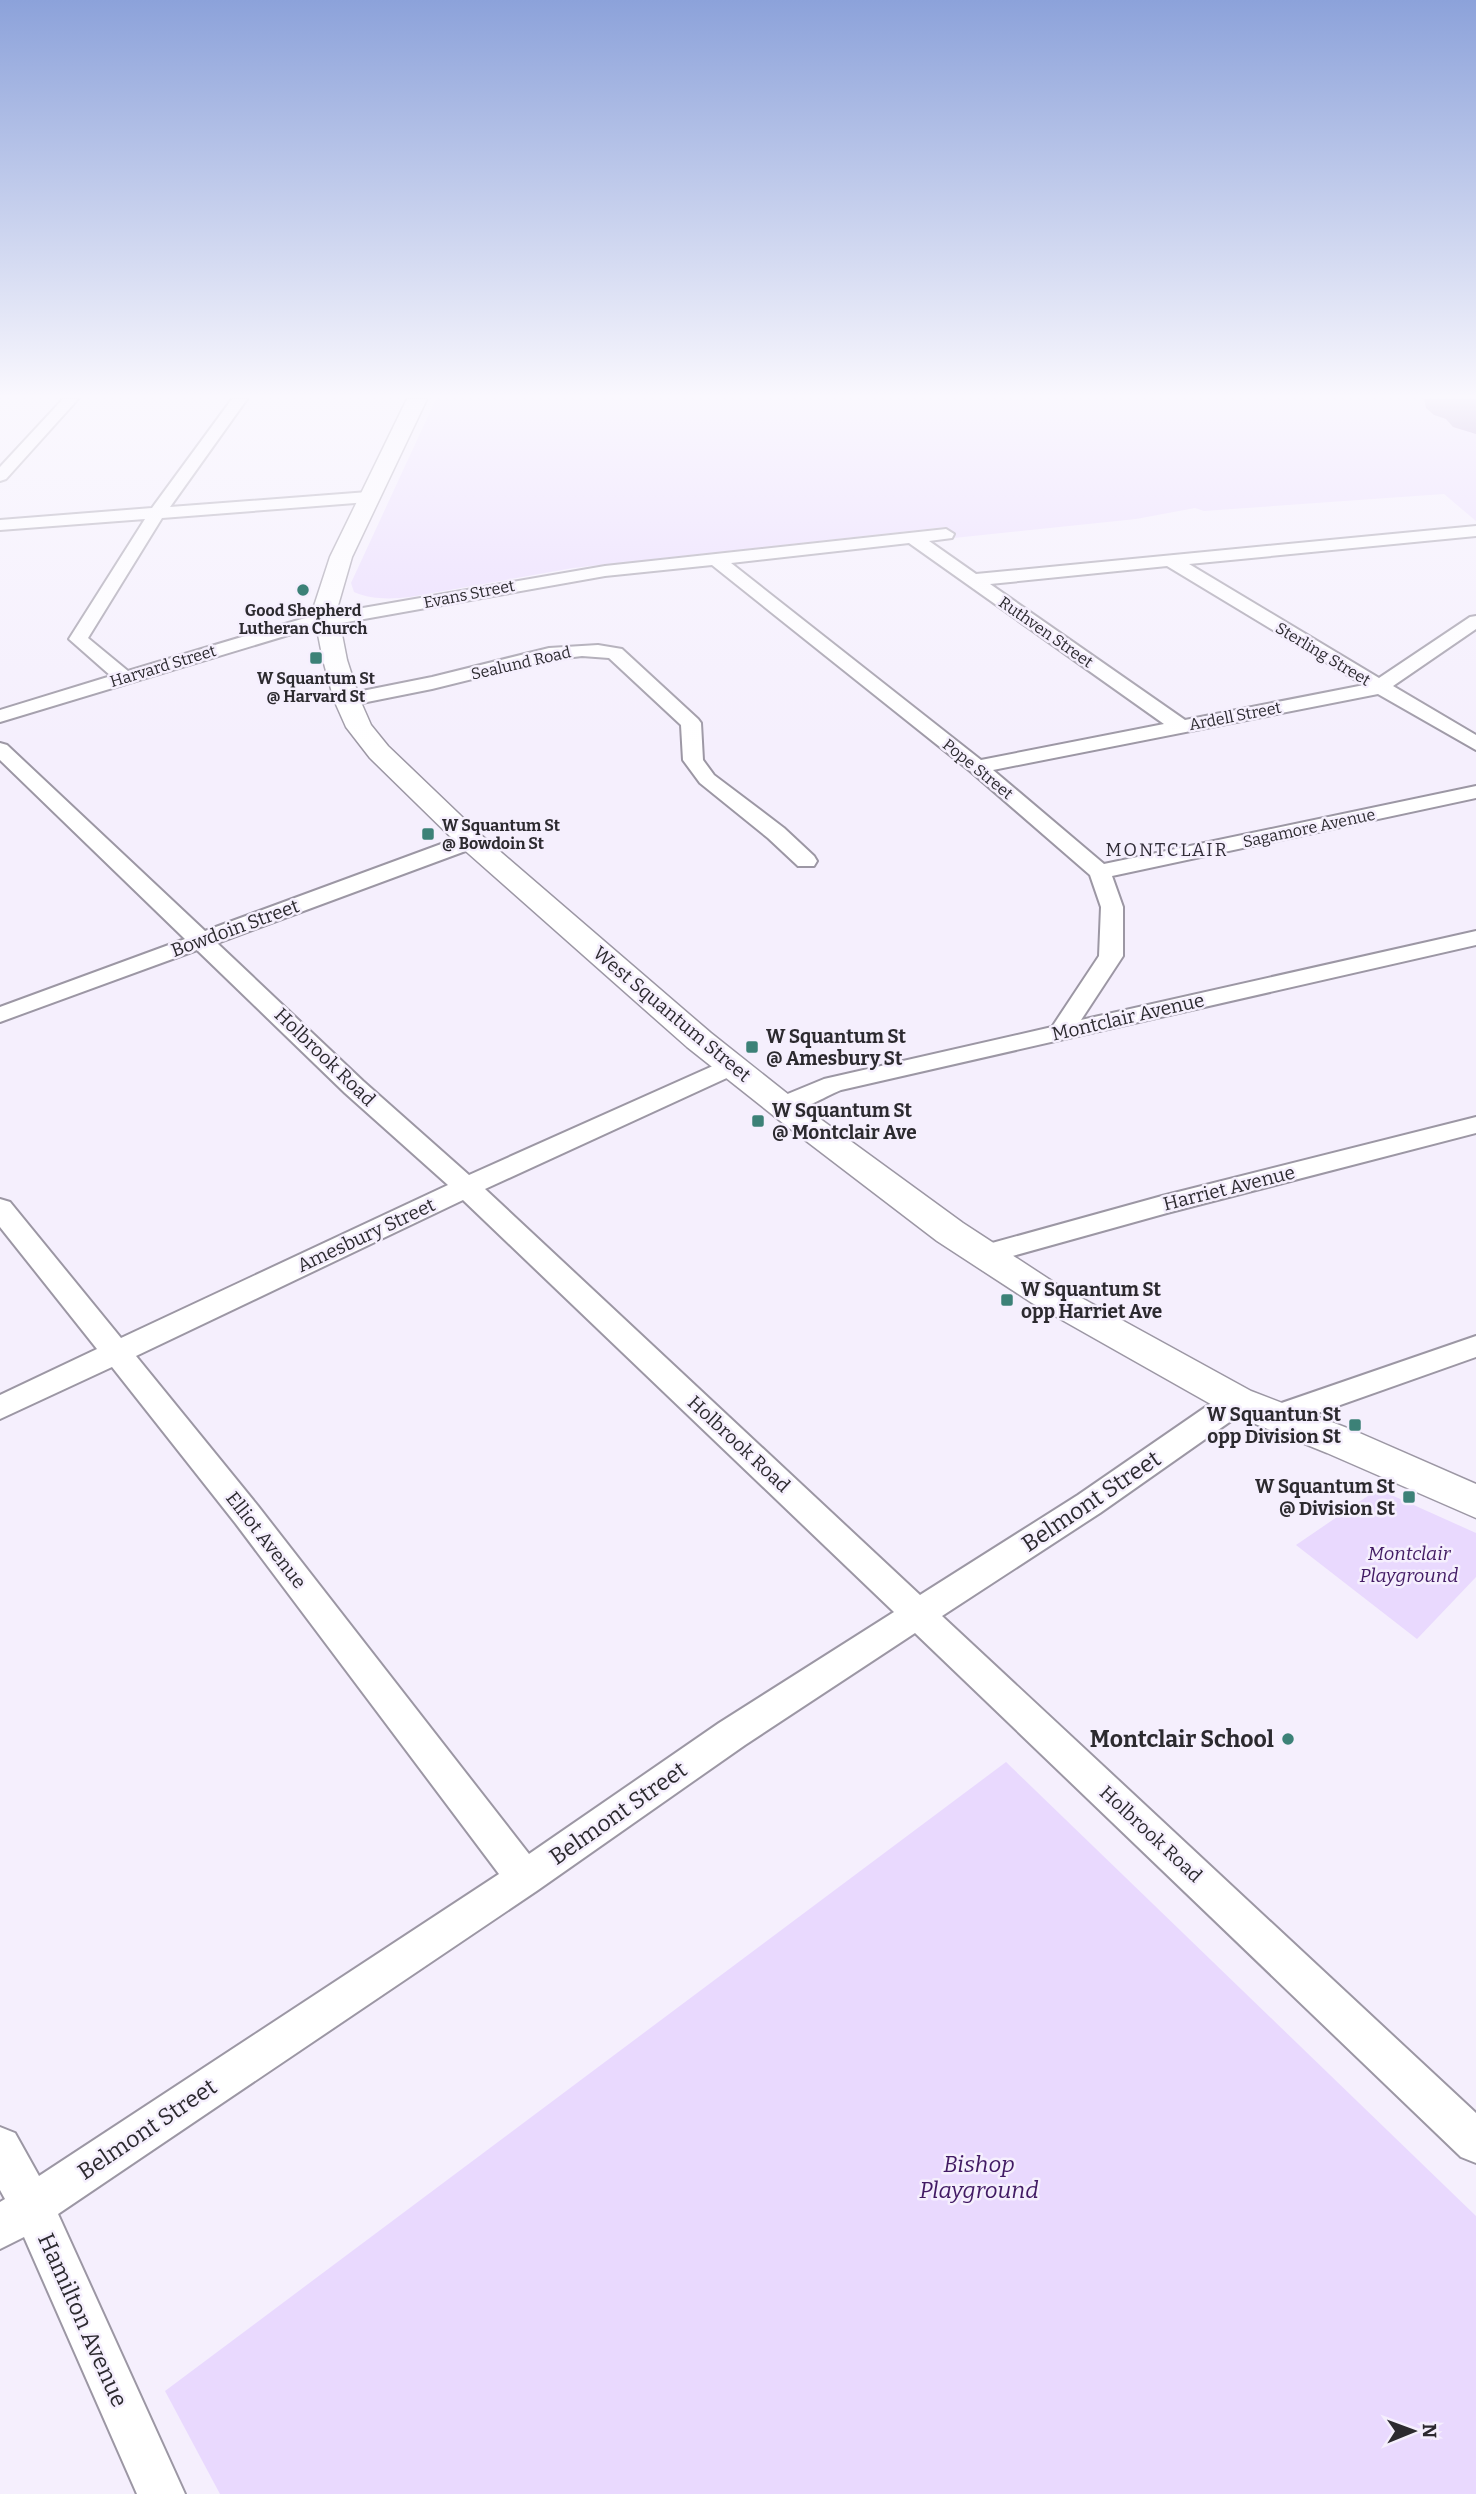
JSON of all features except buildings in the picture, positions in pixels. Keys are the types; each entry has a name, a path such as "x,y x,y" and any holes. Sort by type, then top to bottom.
{"main road":[{"name":"West Squantum Street","path":"360,515 335,572 325,609 346,700 359,727 379,752 471,841 699,1040 950,1233 1045,1294 1237,1401 1278,1416 1476,1502"}],"street":[{"path":"0,525 150,515"},
{"path":"124,678 78,639 156,515"},
{"path":"972,580 1476,531"},
{"name":"Evans Street","path":"326,621 522,584 714,558 946,534"},
{"name":"Ruthven Street","path":"912,537 1180,726"},
{"name":"Pope Street","path":"714,558 976,767 1100,872"},
{"name":"Sterling Street","path":"1171,561 1377,688 1476,744"},
{"name":"Harvard Street","path":"0,716 285,629 326,621"},
{"name":"Ardell Street","path":"976,767 1377,688 1476,621"},
{"name":"Sealund Road","path":"346,700 400,691 563,651 600,650 615,653 691,723 693,760 707,779 776,833 806,861"},
{"name":"Holbrook Road","path":"0,749 354,1087 467,1188 1476,2142"},
{"name":"Sagamore Avenue","path":"1100,872 1476,792"},
{"name":"Bowdoin Street","path":"0,1015 471,841"},
{"path":"1060,1033 1111,956 1112,907 1100,872"},
{"name":"Montclair Avenue","path":"782,1106 833,1084 1476,938"},
{"name":"Amesbury Street","path":"0,1408 733,1066"},
{"name":"Harriet Avenue","path":"984,1255 1162,1205 1476,1125"},
{"name":"Elliot Avenue","path":"0,1208 247,1515 526,1878"},
{"path":"1278,1416 1476,1346"},
{"name":"Belmont Street","path":"16,2217 526,1878 732,1734 1089,1504 1237,1401"},
{"name":"Hamilton Avenue","path":"0,2148 16,2217 161,2494"}],"green space":[{"path":"382,515 1155,515 954,538 945,527 573,568 403,598 361,595 354,592 351,583"},
{"name":"Montclair Playground","path":"1378,1489 1476,1533 1476,1577 1417,1639 1296,1545"},
{"name":"Bishop Playground","path":"1006,1762 1476,2216 1476,2494 220,2494 165,2391"}],"place":[{"name":"Good Shepherd Lutheran Church","path":"303,590"},
{"name":"W Squantum St @ Harvard St","path":"316,658"},
{"name":"W Squantum St @ Bowdoin St","path":"428,834"},
{"name":"W Squantum St @ Amesbury St","path":"752,1047"},
{"name":"W Squantum St @ Montclair Ave","path":"758,1121"},
{"name":"W Squantum St opp Harriet Ave","path":"1007,1300"},
{"name":"W Squantun St opp Division St","path":"1355,1425"},
{"name":"W Squantum St @ Division St","path":"1409,1497"},
{"name":"Montclair School","path":"1288,1739"}],"district":[{"name":"MONTCLAIR","path":"1167,850"}]}
